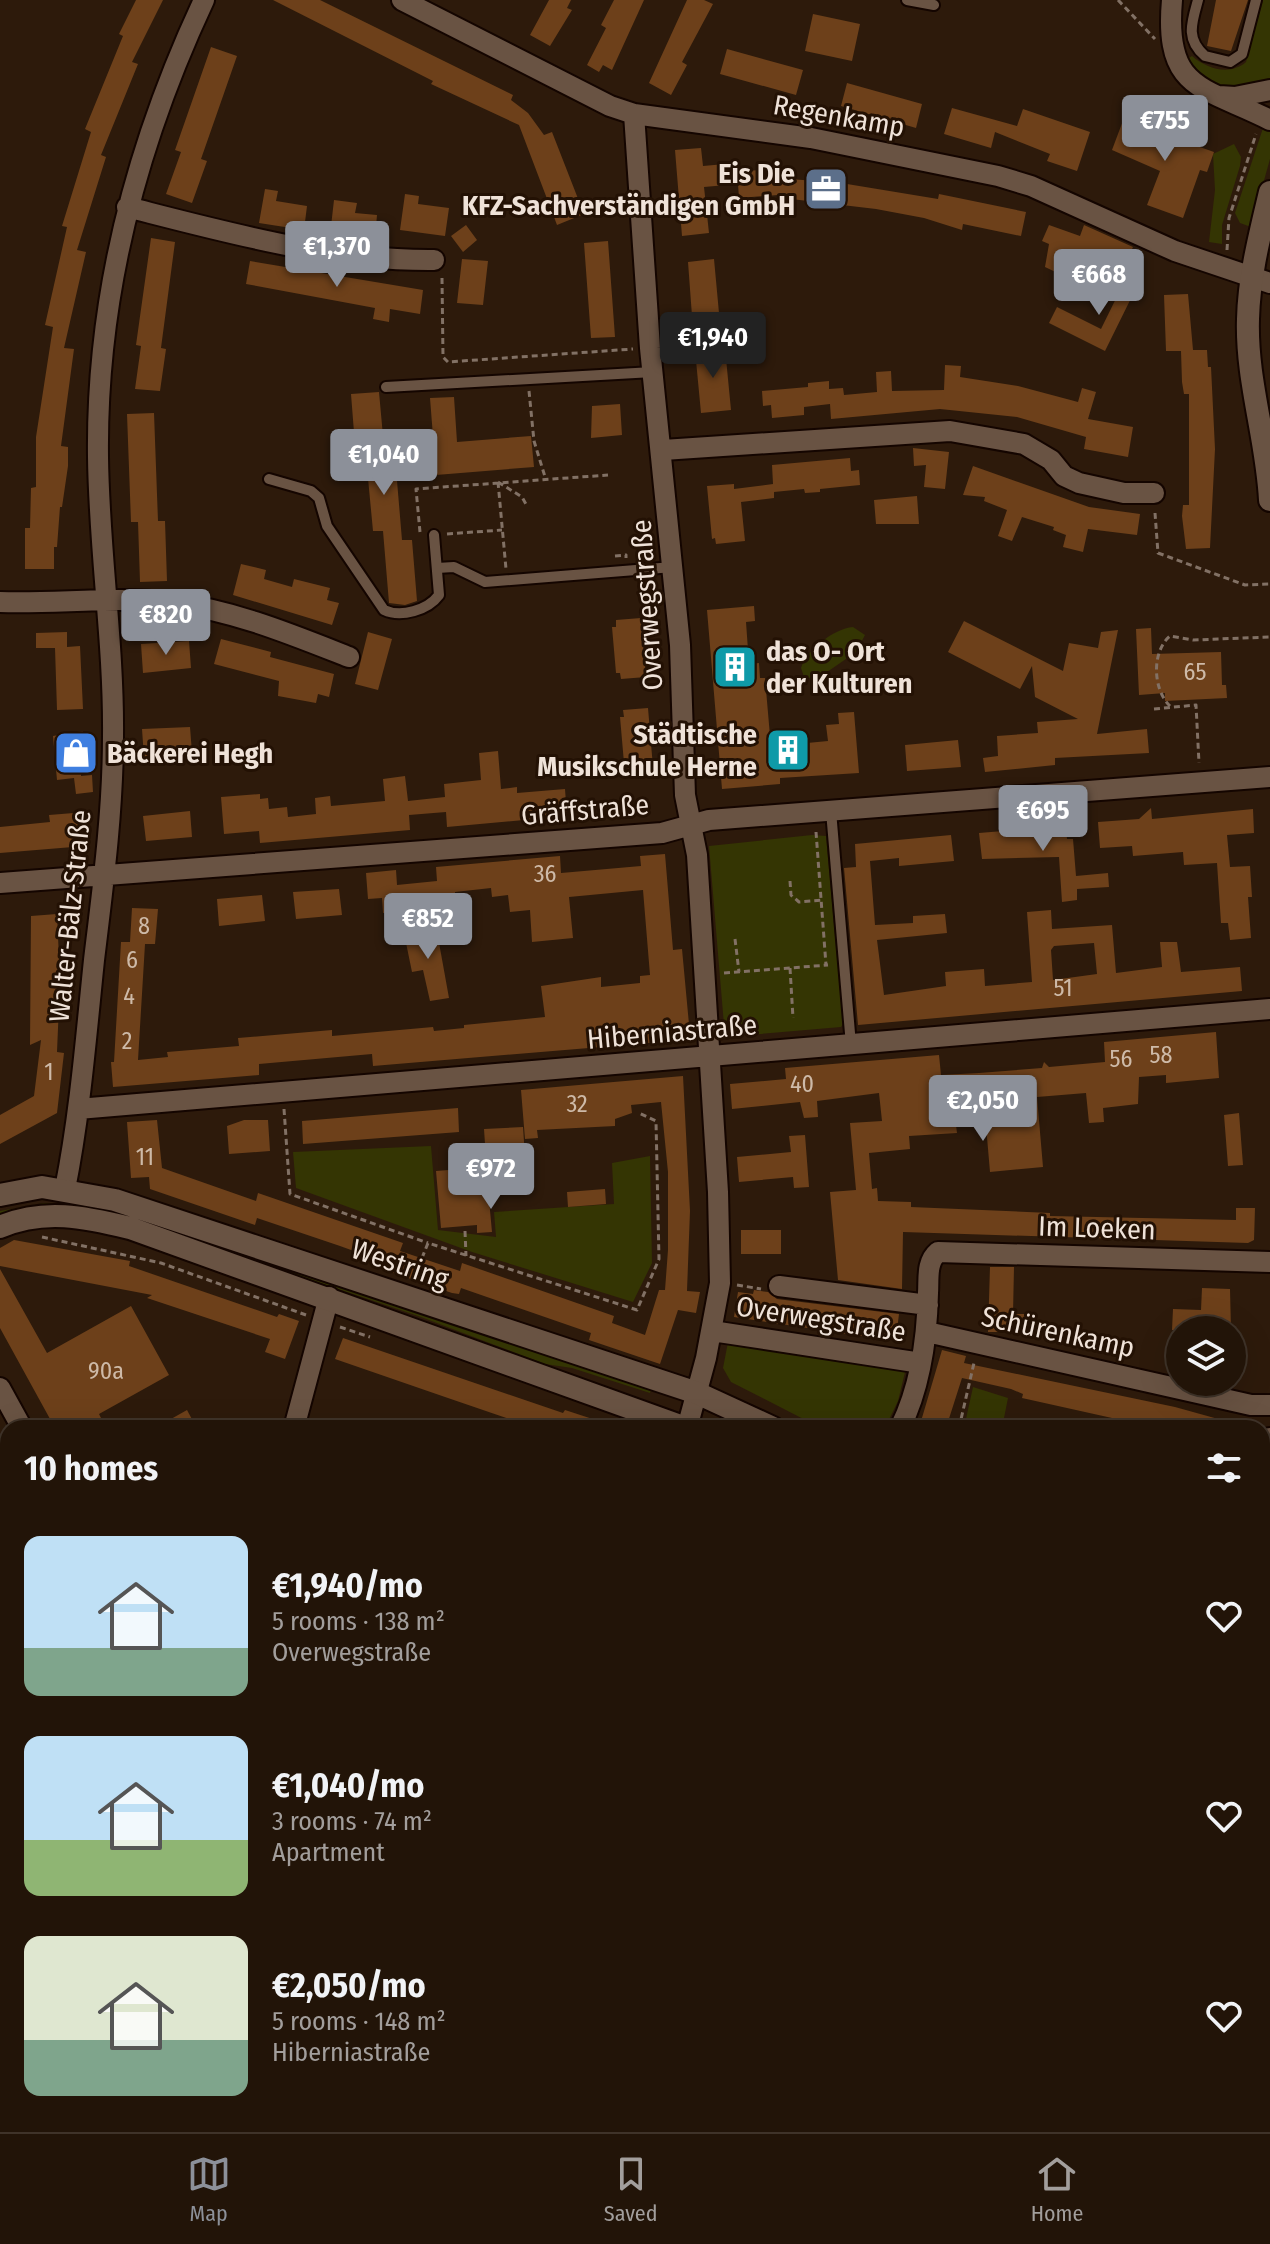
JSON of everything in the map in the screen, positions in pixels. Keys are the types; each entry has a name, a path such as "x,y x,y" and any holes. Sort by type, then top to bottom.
{"main road":[{"path":"1270,192 1261,281 1248,337 1256,409 1269,448 1270,500"},
{"name":"Westring","path":"0,1195 28,1189 65,1189 161,1215 697,1393 756,1420"},
{"name":"Westring","path":"0,1227 45,1215 97,1220 130,1228 665,1420"}],"street":[{"name":"Walter-Bälz-Straße","path":"65,1189 78,1109 104,873 113,738 99,408 106,310 127,207 169,75 204,0"},
{"name":"Regenkamp","path":"402,0 610,106 634,114 811,138 998,176 1031,186 1175,251 1261,281"},
{"path":"1172,0 1169,33 1178,65 1192,82 1232,106 1266,118"},
{"path":"1218,96 1235,97 1270,90"},
{"name":"Overwegstraße","path":"634,114 650,348 673,567 685,795 697,855 720,1283 712,1331 689,1420"},
{"path":"127,207 320,252 380,260 434,260"},
{"path":"663,450 950,431 1024,444 1051,460 1064,476 1079,483 1124,493 1154,493"},
{"path":"0,602 107,600 201,608 264,626 349,657"},
{"name":"Gräffstraße","path":"0,883 662,833 709,820 1270,777"},
{"name":"Hiberniastraße","path":"78,1109 1270,1009"},
{"name":"Im Loeken","path":"928,1305 929,1266 935,1254 944,1252 1270,1262"},
{"path":"779,1286 928,1305 921,1363 903,1420"},
{"path":"296,1420 329,1297"},
{"name":"Overwegstraße","path":"712,1331 921,1363"},
{"name":"Schürenkamp","path":"927,1332 1251,1405 1270,1405"},
{"path":"0,1388 18,1420"}],"lane":[{"path":"907,0 934,5"},
{"path":"1198,0 1191,29 1192,40 1205,56 1230,62 1242,54 1256,0"},
{"path":"386,387 653,372"},
{"path":"269,479 311,491 319,498 327,526 389,613 423,609 433,604 439,595 434,535"},
{"path":"437,568 463,569 485,582 673,567"},
{"path":"823,812 838,899 851,1045"}],"path":[{"path":"1118,0 1147,34 1158,40"},
{"path":"1227,251 1228,227 1246,159 1266,118"},
{"path":"1228,227 1237,232"},
{"path":"434,260 443,285 443,357 448,362 650,348"},
{"path":"528,379 534,441 546,480"},
{"path":"502,530 420,537 416,489 608,475"},
{"path":"498,482 522,497 527,506"},
{"path":"498,482 506,581"},
{"path":"1154,493 1158,553 1245,585 1270,584"},
{"path":"1170,706 1160,694 1157,656 1170,636 1193,640 1270,637"},
{"path":"1154,709 1196,705 1200,783"},
{"path":"823,812 822,900 826,965"},
{"path":"790,881 791,895 799,902 838,899"},
{"path":"735,939 739,972"},
{"path":"704,975 844,964"},
{"path":"790,968 793,1018"},
{"path":"283,1092 290,1194 466,1256 637,1310 659,1259 656,1121 639,1113"},
{"path":"465,1231 466,1256"},
{"path":"422,1258 428,1243"},
{"path":"720,1283 775,1290 779,1286"},
{"path":"961,1420 978,1344"}],"shaded area":[{"path":"1263,0 1270,0 1270,84 1235,88 1202,77 1187,59 1192,56 1211,67 1226,70 1246,62"},
{"path":"1265,122 1270,125 1270,159 1251,227 1240,223 1235,213"},
{"path":"1234,144 1241,157 1240,166 1222,225 1222,244 1209,242 1215,190 1213,154"},
{"path":"853,627 865,635 856,652 817,679 804,677 801,668 815,648 829,636"},
{"path":"826,836 843,1024 841,1027 725,1037 709,846"},
{"path":"431,1146 438,1230 496,1237 494,1212 614,1204 612,1163 650,1156 652,1263 633,1302 472,1252 296,1188 293,1152"},
{"path":"44,1203 94,1206 134,1215 535,1352 652,1387 650,1393 572,1368 545,1364 421,1317 144,1223 0,1217 0,1211"},
{"path":"729,1337 906,1368 898,1401 889,1420 805,1420 731,1382 723,1368"},
{"path":"973,1387 1008,1398 1004,1420 966,1420"}],"building":[{"path":"136,0 163,0 132,62 138,64 101,155 106,157 77,250 86,252 64,348 74,349 61,446 68,447 68,466 60,507 57,547 54,547 54,569 25,569 25,528 30,528 31,488 36,487 36,437 53,327 45,325 67,227 62,226 91,132 85,129 123,36 119,34"},
{"path":"273,0 320,0 513,95 511,100 528,113 544,135 552,132 584,214 557,225 519,125 431,84 433,81"},
{"path":"549,0 571,0 567,8 572,10 550,46 530,35"},
{"path":"614,0 644,0 612,70 603,65 599,72 587,65 606,28 601,25"},
{"path":"687,0 704,0 713,4 682,62 687,65 671,95 649,83"},
{"path":"1216,0 1248,0 1231,51 1207,46"},
{"path":"813,14 860,24 852,61 805,51"},
{"path":"211,47 237,56 201,159 207,161 192,203 166,194 181,152 175,150"},
{"path":"727,49 803,70 796,95 720,74"},
{"path":"847,83 922,104 916,128 841,106"},
{"path":"952,108 1017,126 1023,109 1090,132 1077,171 1047,161 1050,154 995,132 991,148 944,134"},
{"path":"1124,118 1156,131 1159,123 1177,130 1174,138 1214,152 1207,172 1200,170 1183,218 1147,205 1160,171 1112,150"},
{"path":"701,148 703,166 736,163 738,182 737,172 789,167 790,179 841,183 938,199 939,194 1026,212 1021,236 963,224 962,230 924,218 876,209 791,199 791,194 739,198 738,184 704,187 709,233 682,236 675,150"},
{"path":"265,189 278,191 276,201 307,206 304,230 259,223"},
{"path":"405,194 419,196 418,204 449,208 445,236 400,230"},
{"path":"334,200 357,203 355,213 377,215 375,239 330,235"},
{"path":"466,225 477,240 463,252 451,236"},
{"path":"1049,225 1080,236 1084,225 1133,247 1121,273 1076,253 1066,277 1045,267 1049,244 1042,241"},
{"path":"151,238 175,242 161,348 166,349 160,391 135,389 141,346 136,345"},
{"path":"608,241 615,337 591,338 584,243"},
{"path":"462,259 488,261 483,305 457,303"},
{"path":"714,259 719,313 692,316 688,262"},
{"path":"250,261 423,290 420,314 390,309 389,322 373,319 375,308 246,284"},
{"path":"1131,268 1143,274 1105,351 1049,323 1057,307 1101,329"},
{"path":"1188,294 1193,350 1207,350 1208,367 1211,367 1215,449 1210,548 1186,549 1182,516 1183,505 1189,505 1189,394 1184,394 1181,351 1166,351 1164,295"},
{"path":"725,348 731,410 701,413 695,350"},
{"path":"945,365 961,366 960,377 1018,386 1078,402 1082,388 1096,392 1088,419 1133,427 1128,457 1084,449 1086,437 1017,417 940,409 831,419 830,404 804,407 804,415 772,418 771,405 763,406 762,391 808,387 808,383 829,381 829,389 843,388 844,395 877,392 876,372 891,371 892,391 944,390"},
{"path":"379,392 385,458 395,457 402,540 412,540 417,601 405,605 389,603 383,531 373,531 366,457 356,458 351,394"},
{"path":"454,397 457,442 531,436 534,467 436,475 430,398"},
{"path":"620,404 622,435 591,438 592,406"},
{"path":"154,413 158,521 165,521 167,581 140,582 138,522 131,522 127,414"},
{"path":"913,448 949,452 945,489 924,487 926,465 914,466"},
{"path":"850,458 851,471 859,470 860,485 820,489 820,492 805,493 804,489 774,492 774,498 741,502 745,541 716,544 715,538 712,539 707,486 734,484 734,489 773,484 772,465"},
{"path":"973,466 1089,507 1140,514 1137,535 1088,529 1083,552 1063,547 1066,535 1053,530 1054,527 1022,517 1012,541 998,536 1007,510 984,501 985,497 963,495"},
{"path":"917,496 919,524 876,524 874,500"},
{"path":"241,564 266,570 264,579 292,587 294,579 330,588 327,600 339,603 332,625 233,595"},
{"path":"754,606 755,621 746,622 749,664 759,663 760,678 765,678 770,736 785,734 786,745 828,741 826,725 839,724 838,713 854,712 859,773 780,778 780,784 722,789 707,610"},
{"path":"641,618 646,677 621,679 620,673 616,673 612,627 616,627 616,620"},
{"path":"964,621 1063,671 1069,643 1098,648 1101,632 1118,630 1097,734 1147,729 1149,753 1055,758 1055,765 985,772 983,758 998,756 997,736 1038,733 1037,722 1078,719 1035,697 1032,666 1020,689 948,652"},
{"path":"1151,628 1152,654 1221,652 1222,685 1226,685 1227,698 1165,701 1165,693 1139,695 1136,629"},
{"path":"67,632 67,647 80,646 83,709 57,710 55,648 36,648 36,633"},
{"path":"368,632 392,639 378,690 355,684"},
{"path":"221,639 271,652 270,657 334,674 329,697 318,694 316,703 278,696 279,681 214,664"},
{"path":"189,641 191,668 143,673 141,644"},
{"path":"648,708 653,767 628,769 628,763 624,763 620,717 624,717 623,710"},
{"path":"190,727 192,753 144,758 142,729"},
{"path":"83,731 81,776 92,775 93,792 76,794 74,778 57,780 53,736"},
{"path":"958,740 961,767 907,771 905,745"},
{"path":"498,751 501,789 517,787 517,793 565,789 567,816 447,827 446,812 409,815 410,830 260,843 259,831 224,834 221,797 260,794 260,799 268,798 269,809 287,807 288,817 316,814 315,798 330,796 331,806 385,801 383,779 405,776 408,801 445,797 444,784 481,780 479,753"},
{"path":"1151,808 1152,819 1253,809 1254,833 1227,835 1230,867 1250,866 1252,897 1248,897 1251,938 1230,940 1228,923 1221,923 1217,863 1184,865 1183,852 1133,856 1132,846 1100,848 1098,822 1139,819"},
{"path":"190,811 192,837 146,841 143,816"},
{"path":"86,812 88,838 85,838 85,846 0,853 0,827 50,822 49,815"},
{"path":"1065,816 1067,839 1073,839 1076,876 1108,873 1109,887 1077,889 1077,900 1062,902 1059,857 982,859 979,833 1050,827 1049,817"},
{"path":"951,835 954,861 899,866 899,858 870,861 875,925 913,923 913,916 945,914 947,933 877,940 884,995 946,986 945,972 984,969 985,986 1032,982 1027,912 1051,910 1052,929 1112,925 1116,973 1162,967 1160,942 1177,942 1181,972 1240,967 1242,991 858,1025 844,868 856,867 855,844","holes":["1094,943 1097,974 1053,980 1051,950 1054,946"]},
{"path":"665,854 673,950 682,949 690,1035 685,1040 373,1066 372,1054 259,1064 259,1075 113,1087 111,1062 114,1062 121,942 130,942 132,908 158,909 155,944 145,944 138,1060 168,1057 167,1052 239,1046 238,1038 332,1030 332,1036 433,1027 434,1031 464,1028 464,1025 545,1017 541,986 601,977 601,987 640,983 640,976 650,975 643,890 569,897 573,938 532,942 530,910 510,912 508,895 492,897 491,888 455,892 455,900 399,905 399,912 383,913 382,898 368,899 366,873 396,870 397,885 437,881 436,867 560,856 561,873 641,866 640,856"},
{"path":"339,889 342,915 296,919 293,892"},
{"path":"262,895 265,921 219,926 217,899"},
{"path":"57,914 60,981 57,1052 64,1053 57,1113 0,1144 0,1115 34,1096 41,1040 30,1045 31,916"},
{"path":"436,926 449,998 430,1001 423,970 412,972 404,933"},
{"path":"1216,1032 1219,1078 1166,1083 1166,1075 1139,1077 1138,1104 1103,1108 1104,1122 1089,1123 1086,1093 1037,1097 1043,1167 990,1172 985,1114 955,1117 957,1133 909,1136 910,1149 869,1153 872,1189 877,1188 878,1201 911,1202 911,1207 1050,1213 1050,1216 1236,1220 1236,1208 1255,1208 1254,1240 1248,1243 903,1232 902,1289 838,1280 830,1192 856,1190 850,1123 882,1121 879,1093 817,1101 818,1117 804,1118 800,1102 732,1109 730,1084 786,1079 785,1068 939,1055 941,1075 1042,1068 1044,1062 1049,1067 1105,1062 1104,1042"},
{"path":"683,1076 690,1211 687,1291 700,1292 696,1313 678,1310 660,1364 589,1340 591,1333 461,1288 459,1294 452,1293 385,1270 387,1263 340,1246 257,1218 255,1225 150,1189 149,1177 131,1178 127,1122 157,1120 162,1168 256,1201 258,1193 403,1243 400,1251 460,1271 462,1263 614,1316 612,1323 645,1335 659,1290 665,1290 668,1250 668,1172 661,1102 631,1105 632,1113 615,1119 615,1126 537,1130 538,1138 525,1139 521,1090"},
{"path":"458,1108 459,1132 303,1144 302,1121"},
{"path":"1239,1113 1243,1165 1228,1166 1224,1115"},
{"path":"244,1120 268,1120 270,1151 229,1154 227,1126"},
{"path":"523,1127 525,1156 486,1159 484,1129"},
{"path":"805,1135 809,1187 794,1188 793,1177 739,1182 737,1157 791,1152 789,1136"},
{"path":"486,1167 492,1232 477,1233 477,1225 441,1228 436,1171"},
{"path":"605,1189 606,1204 568,1207 567,1192"},
{"path":"741,1230 781,1230 781,1254 741,1254"},
{"path":"14,1240 130,1261 129,1266 277,1317 279,1314 299,1321 285,1359 265,1352 270,1339 147,1298 152,1295 0,1266 0,1248"},
{"path":"990,1267 1014,1267 1013,1314 1025,1314 1024,1332 988,1332"},
{"path":"0,1269 47,1353 131,1306 169,1375 99,1414 102,1420 51,1420 0,1328"},
{"path":"1202,1288 1230,1289 1231,1316 1173,1316 1173,1309 1201,1310"},
{"path":"754,1290 768,1292 777,1299 899,1314 897,1330 889,1330 888,1340 734,1317 738,1292 753,1294"},
{"path":"343,1338 563,1413 565,1410 596,1420 513,1420 335,1359"},
{"path":"942,1350 966,1356 964,1363 1175,1407 1222,1420 1121,1420 1022,1398 1023,1394 1011,1389 962,1378 949,1420 921,1420"},
{"path":"187,1410 192,1420 169,1420"}],"place":[{"name":"Eis Die KFZ-Sachverständigen GmbH","path":"826,189"},
{"name":"das O- Ort der Kulturen","path":"735,667"},
{"name":"Städtische Musikschule Herne","path":"788,750"},
{"name":"Bäckerei Hegh","path":"76,753"}]}
